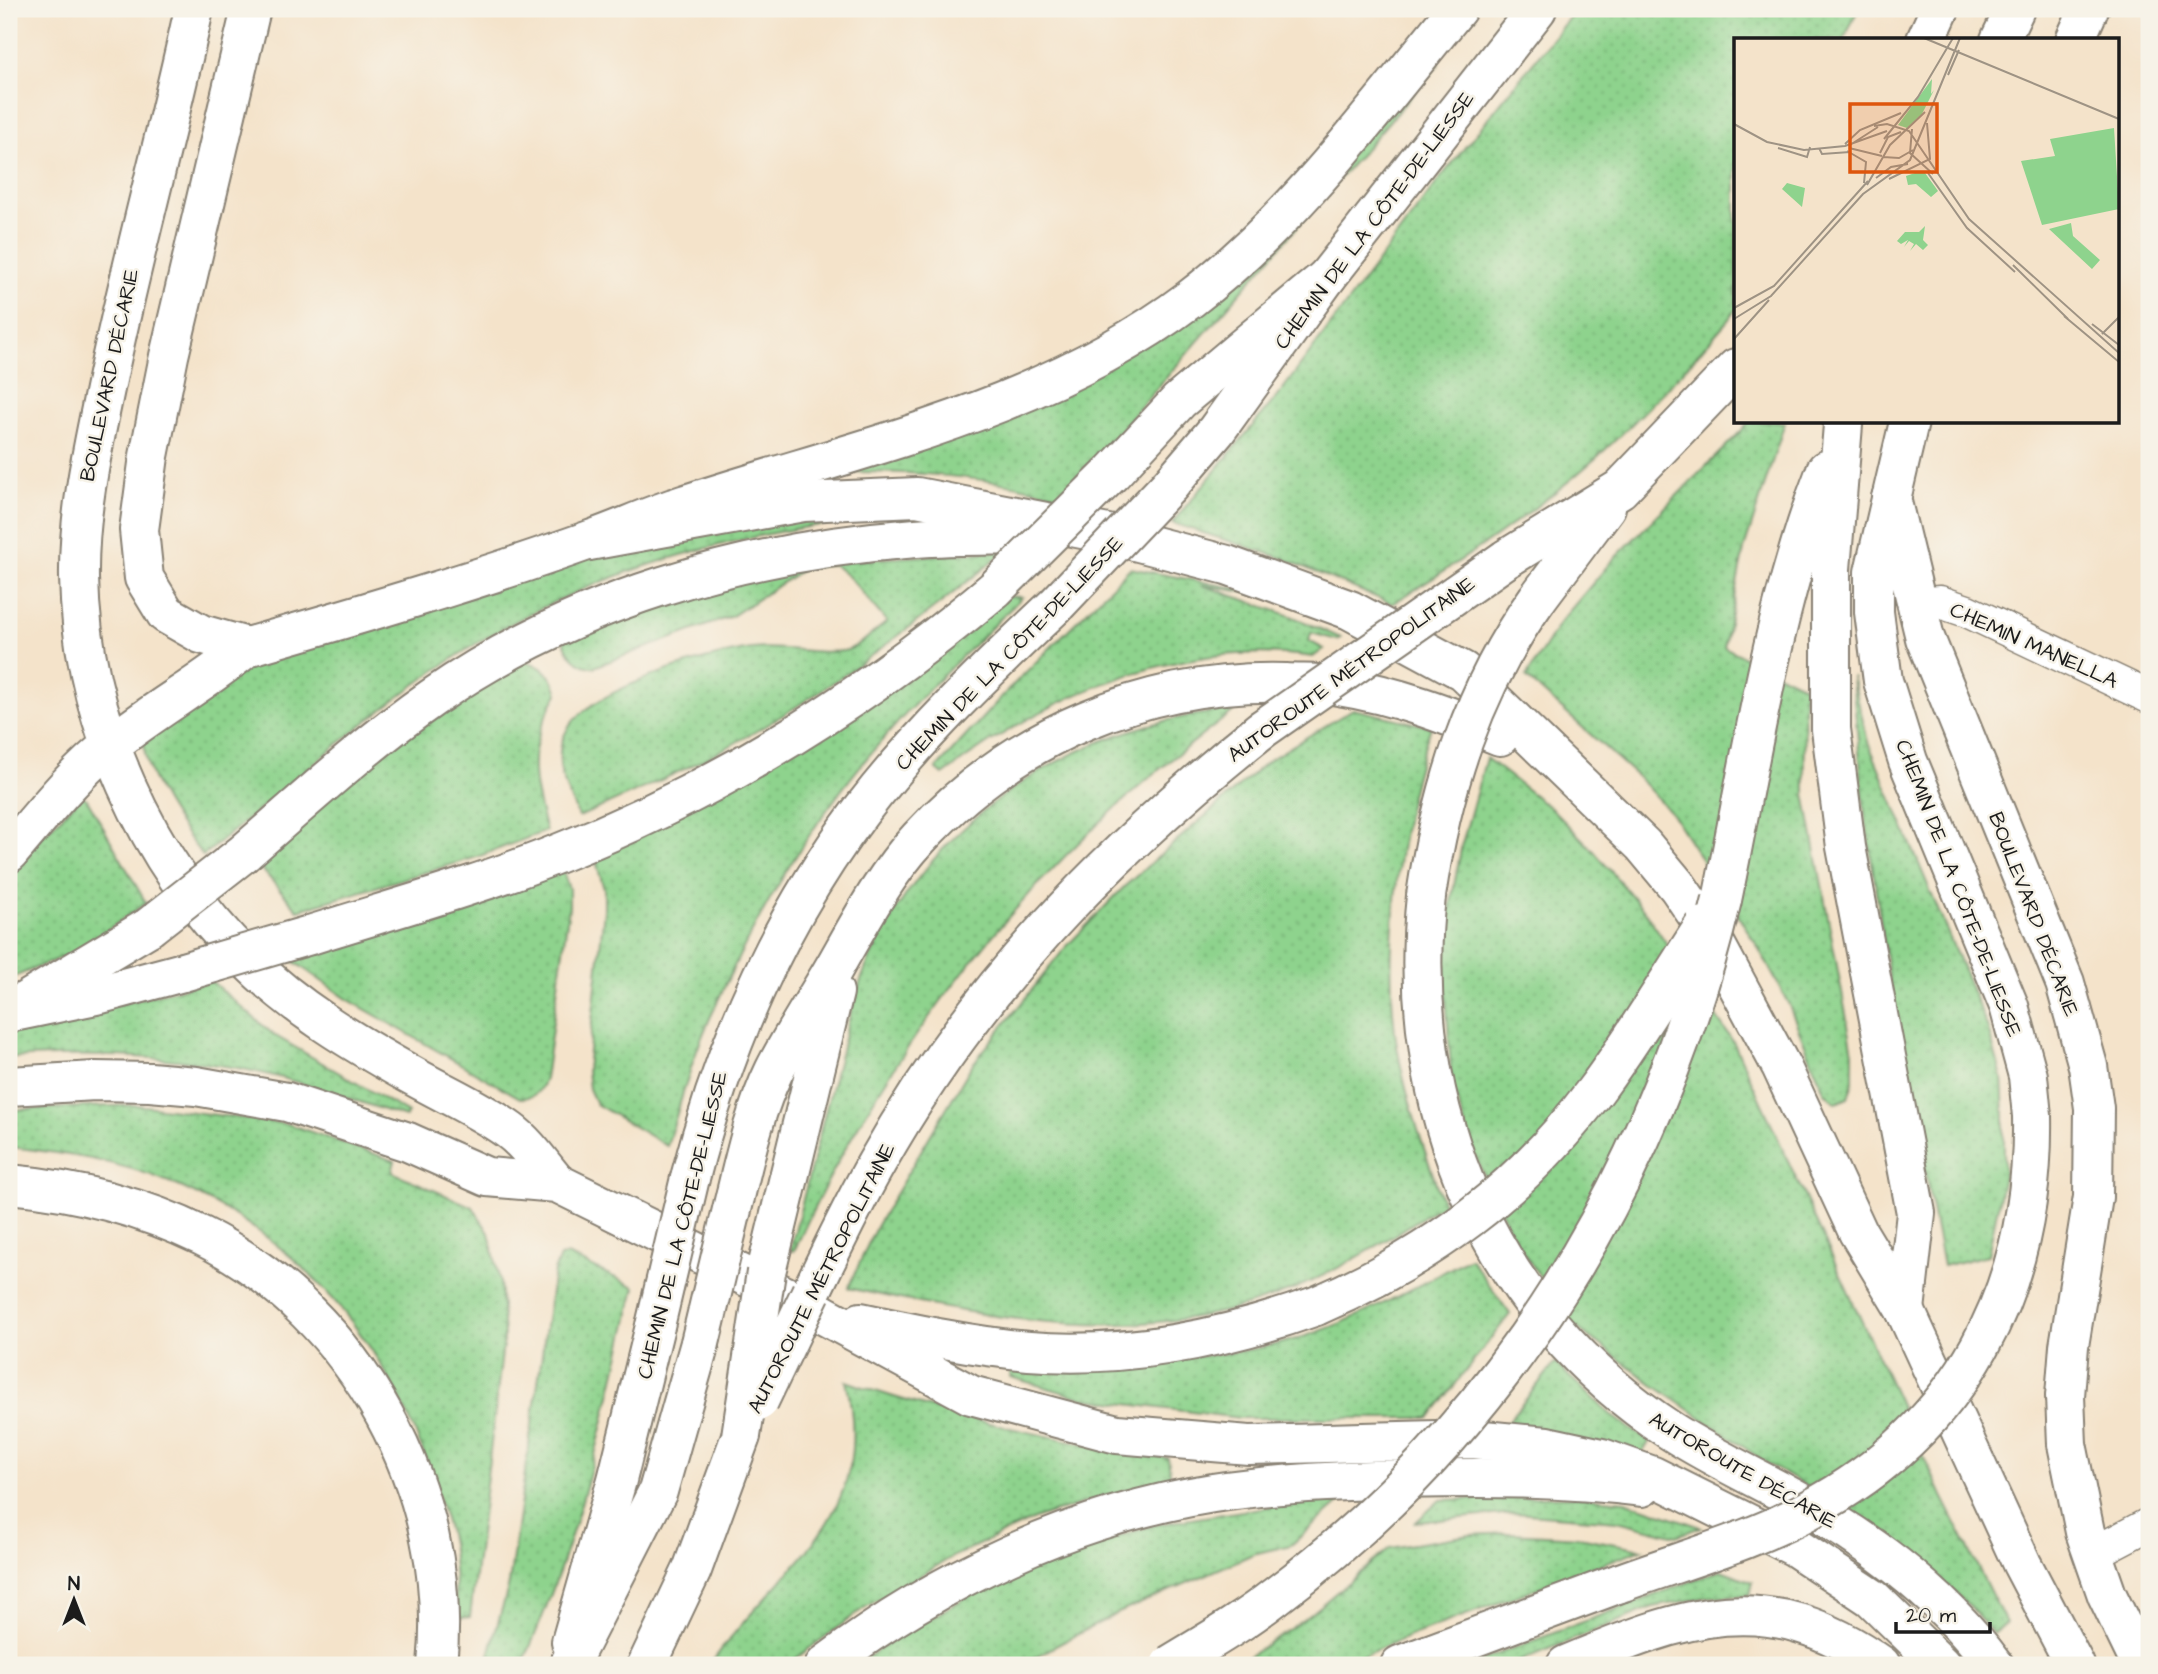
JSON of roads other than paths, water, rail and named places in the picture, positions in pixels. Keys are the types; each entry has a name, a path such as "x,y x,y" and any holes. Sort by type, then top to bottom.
{"main road":[{"name":"BOULEVARD DÉCARIE","path":"194,9 118,328 84,502 79,578 83,625 94,692 110,745 142,818 166,860 195,901 248,961 326,1024 512,1132 557,1183"},
{"path":"247,648 201,634 166,614 144,578 139,530 149,456 169,356 251,9"},
{"path":"9,853 73,780 110,745 213,676 247,648 589,541 679,506 942,423 1024,394 1082,367 1137,335 1189,300 1235,261 1289,209 1337,156 1457,9"},
{"name":"CHEMIN DE LA CÔTE-DE-LIESSE","path":"567,1665 617,1480 713,1093 744,1012 779,940 823,866 862,810 913,748 1057,604 1169,486 1216,431 1327,277 1537,9"},
{"path":"1927,38 1940,9"},
{"path":"2001,38 2015,9"},
{"path":"2076,38 2089,9"},
{"path":"9,1012 101,994 183,972 498,877 651,813 773,749 848,701 934,640 995,589 1113,472 1179,401 1327,277"},
{"name":"AUTOROUTE MÉTROPOLITAINE","path":"741,1436 856,1200 890,1140 977,1012 1056,916 1119,851 1186,791 1279,717 1506,559 1620,489 1734,370"},
{"path":"1844,424 1832,569 1832,729 1839,798 1916,1213 1905,1310"},
{"path":"1170,1665 1277,1596 1340,1543 1431,1457 1513,1357 1583,1253 1617,1191 1652,1118 1691,1011 1722,900 1778,620 1798,548 1844,424"},
{"name":"CHEMIN DE LA CÔTE-DE-LIESSE","path":"1400,1665 1805,1512 1862,1477 1893,1453 1928,1417 1974,1357 2003,1299 2015,1264 2029,1195 2032,1116 2028,1076 2009,1006 1908,761 1883,681 1874,612 1874,572 1909,424"},
{"name":"AUTOROUTE DÉCARIE","path":"1620,489 1521,622 1481,692 1447,787 1426,897 1421,954 1428,1052 1440,1113 1454,1158 1481,1220 1529,1298 1566,1343 1646,1413 1695,1446 1846,1529 1907,1572 1961,1625 1994,1665"},
{"path":"589,541 775,506 890,496 917,497 1108,534 1265,577 1384,627 1463,671 1550,756 1575,776 1649,852 1710,934 1781,1066 1858,1232 1905,1310 2022,1564 2075,1665"},
{"name":"BOULEVARD DÉCARIE","path":"1891,498 1916,604 1940,677 2065,983 2088,1066 2094,1108 2093,1197 2070,1336 2065,1396 2071,1476 2092,1554 2107,1595 2141,1665"},
{"path":"9,1012 149,927 244,853 392,727 433,697 522,644 617,601 701,573 833,547 918,538 1108,534"},
{"path":"567,1665 658,1491 700,1343 735,1197 774,1073 895,868 917,840 967,791 998,767 1062,730 1131,702 1210,685 1253,682 1336,685 1409,701 1550,756"},
{"path":"822,1314 1004,1349 1094,1352 1211,1337 1316,1306 1391,1271 1443,1240 1492,1201 1540,1156 1611,1069 1722,900"},
{"path":"648,1665 692,1570 741,1436 766,1272 845,949"},
{"path":"9,1086 95,1081 150,1082 224,1090 288,1102 340,1118 487,1177 557,1183 822,1314 971,1395 1117,1434 1249,1445 1412,1439 1524,1443 1602,1458 1690,1494 1766,1530 1831,1570 1901,1623 1941,1665"},
{"path":"9,1184 101,1198 139,1209 204,1237 258,1272 331,1341 384,1413 414,1478 433,1556 438,1601 438,1665"},
{"path":"825,1665 906,1610 1000,1558 1098,1521 1173,1501 1252,1488 1432,1478 1568,1481 1690,1494"},
{"path":"1566,1665 1668,1625 1709,1616 1749,1615 1825,1632 1881,1665"}],"street":[{"name":"CHEMIN MANELLA","path":"1916,604 1940,603 1967,611 2149,697"},
{"path":"2092,1554 2149,1524"}]}
